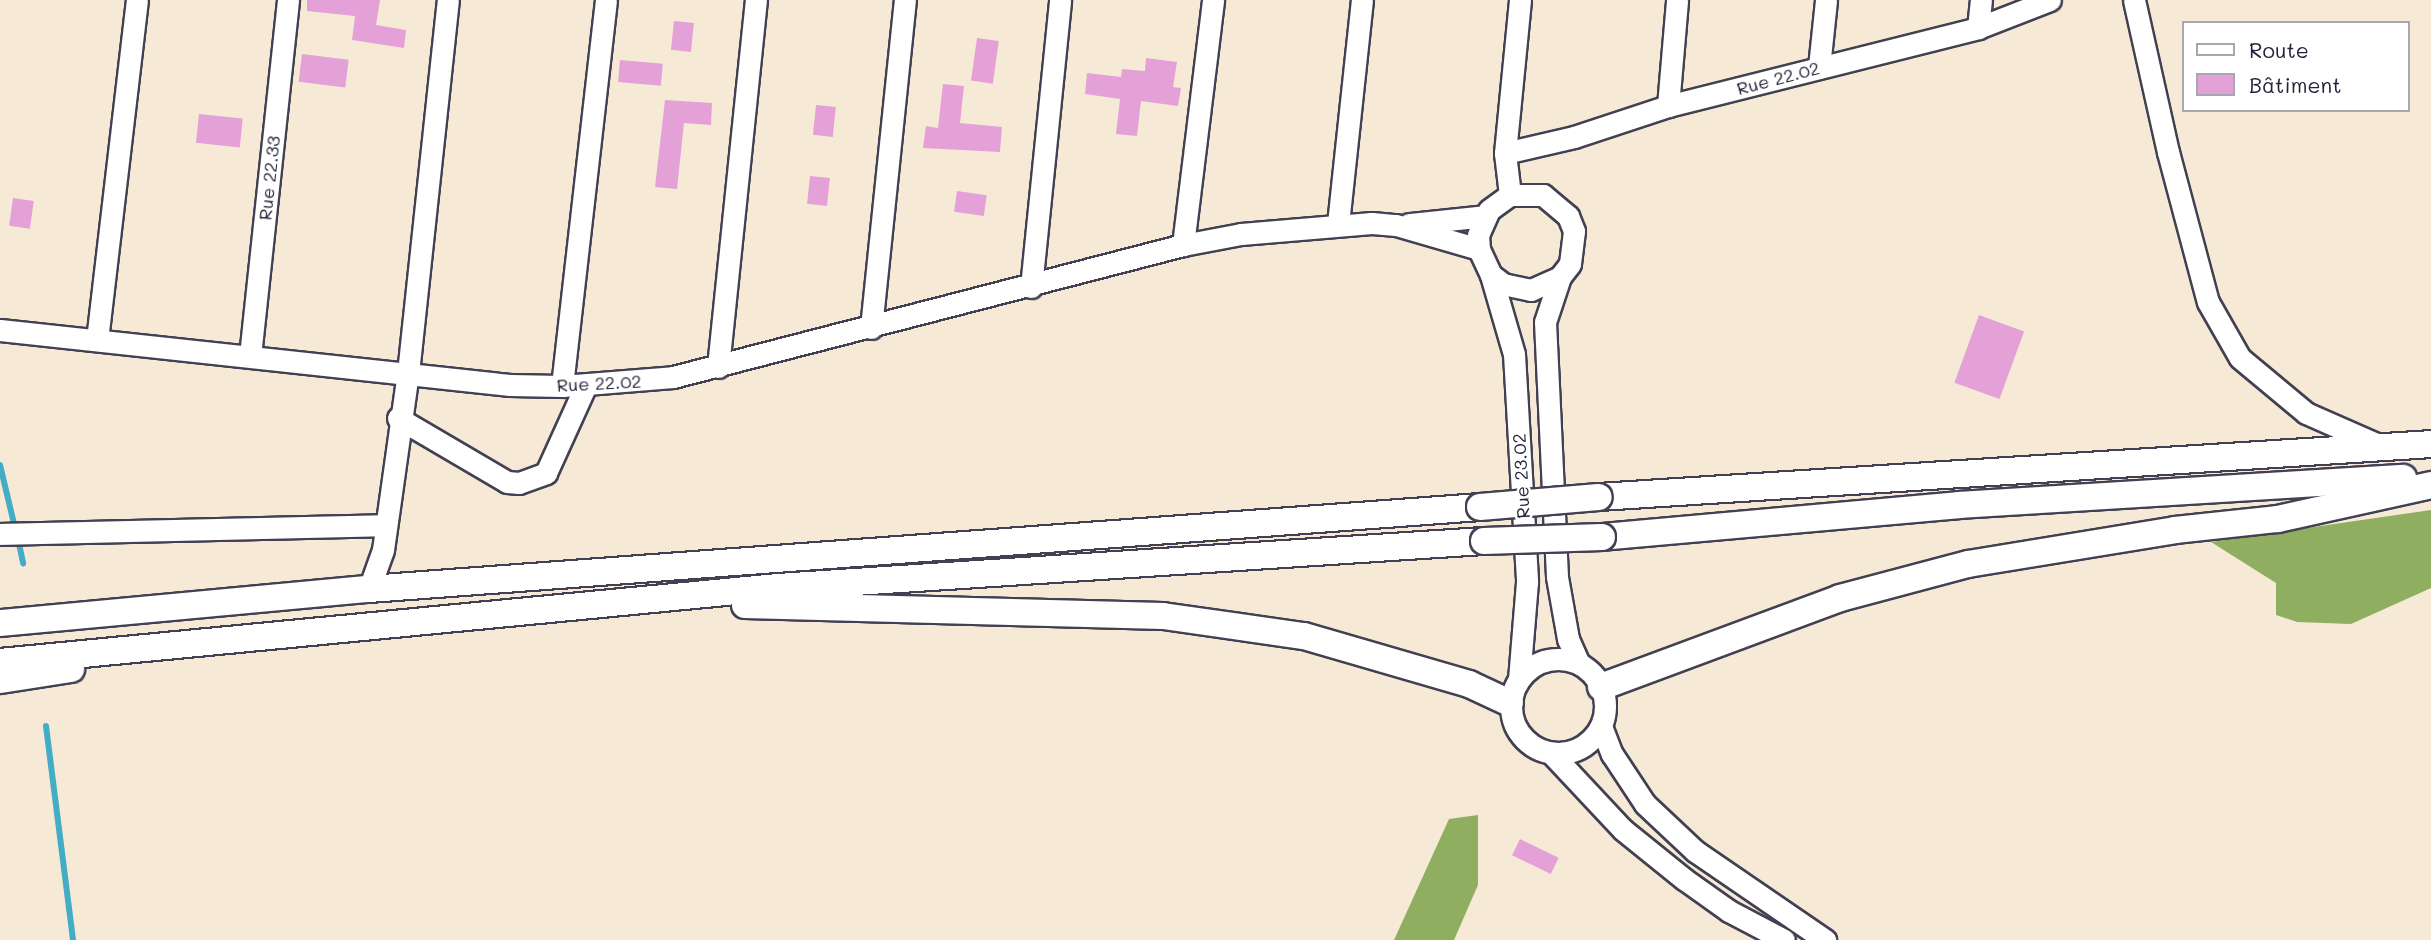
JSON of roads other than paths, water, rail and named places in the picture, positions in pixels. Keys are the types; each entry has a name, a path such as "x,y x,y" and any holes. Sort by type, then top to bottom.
{"main road":[{"path":"0,622 369,589 1599,497 2431,444"},
{"path":"0,662 617,602 1484,541 1602,537 1959,505 2431,476"},
{"path":"1601,687 1840,598 1968,564 2175,530 2278,519 2431,485"},
{"path":"617,602 1163,616 1304,636 1469,684 1514,692"},
{"path":"0,607 186,606"},
{"path":"0,680 39,676 177,644"}],"street":[{"path":"97,340 137,0"},
{"name":"Rue 22.33","path":"250,356 288,0"},
{"path":"369,589 381,560 383,525 398,418 408,373 448,0"},
{"path":"562,386 606,0"},
{"path":"718,367 756,0"},
{"path":"871,328 905,0"},
{"path":"1031,286 1060,0"},
{"path":"1213,0 1184,245 1338,224 1396,225 1486,216 1510,195 1505,153 1520,0"},
{"path":"1338,224 1362,0"},
{"path":"1668,106 1677,0"},
{"path":"1819,67 1826,0"},
{"path":"1978,28 1981,0"},
{"name":"Rue 22.02","path":"1505,153 1574,137 1668,106 1978,28 2050,0"},
{"path":"2134,0 2168,152 2208,302 2227,336 2240,358 2306,413 2385,448"},
{"name":"Rue 23.02","path":"1510,195 1543,195 1568,216 1575,248 1560,277 1545,322 1557,577 1568,639 1579,664 1601,687"},
{"path":"1396,225 1479,249 1486,216"},
{"name":"Rue 22.02","path":"0,330 408,373 562,386 586,385 673,377 718,367 1184,245"},
{"name":"Rue 23.02","path":"1479,249 1491,275 1514,354 1527,582 1514,692 1518,732 1529,744 1550,753 1622,829 1674,871 1729,911 1784,940"},
{"path":"1491,275 1503,284 1531,290 1560,277"},
{"path":"398,418 507,482 519,483 546,473 586,385"},
{"path":"0,534 383,525"},
{"path":"1514,692 1534,665 1548,660 1579,664"},
{"path":"1601,687 1605,702 1601,726 1612,754 1644,804 1695,851 1825,940"},
{"path":"1550,753 1579,748 1601,726"}],"waterway":[{"path":"0,465 15,528"},
{"path":"18,539 23,563"},
{"path":"46,726 73,940"}]}
